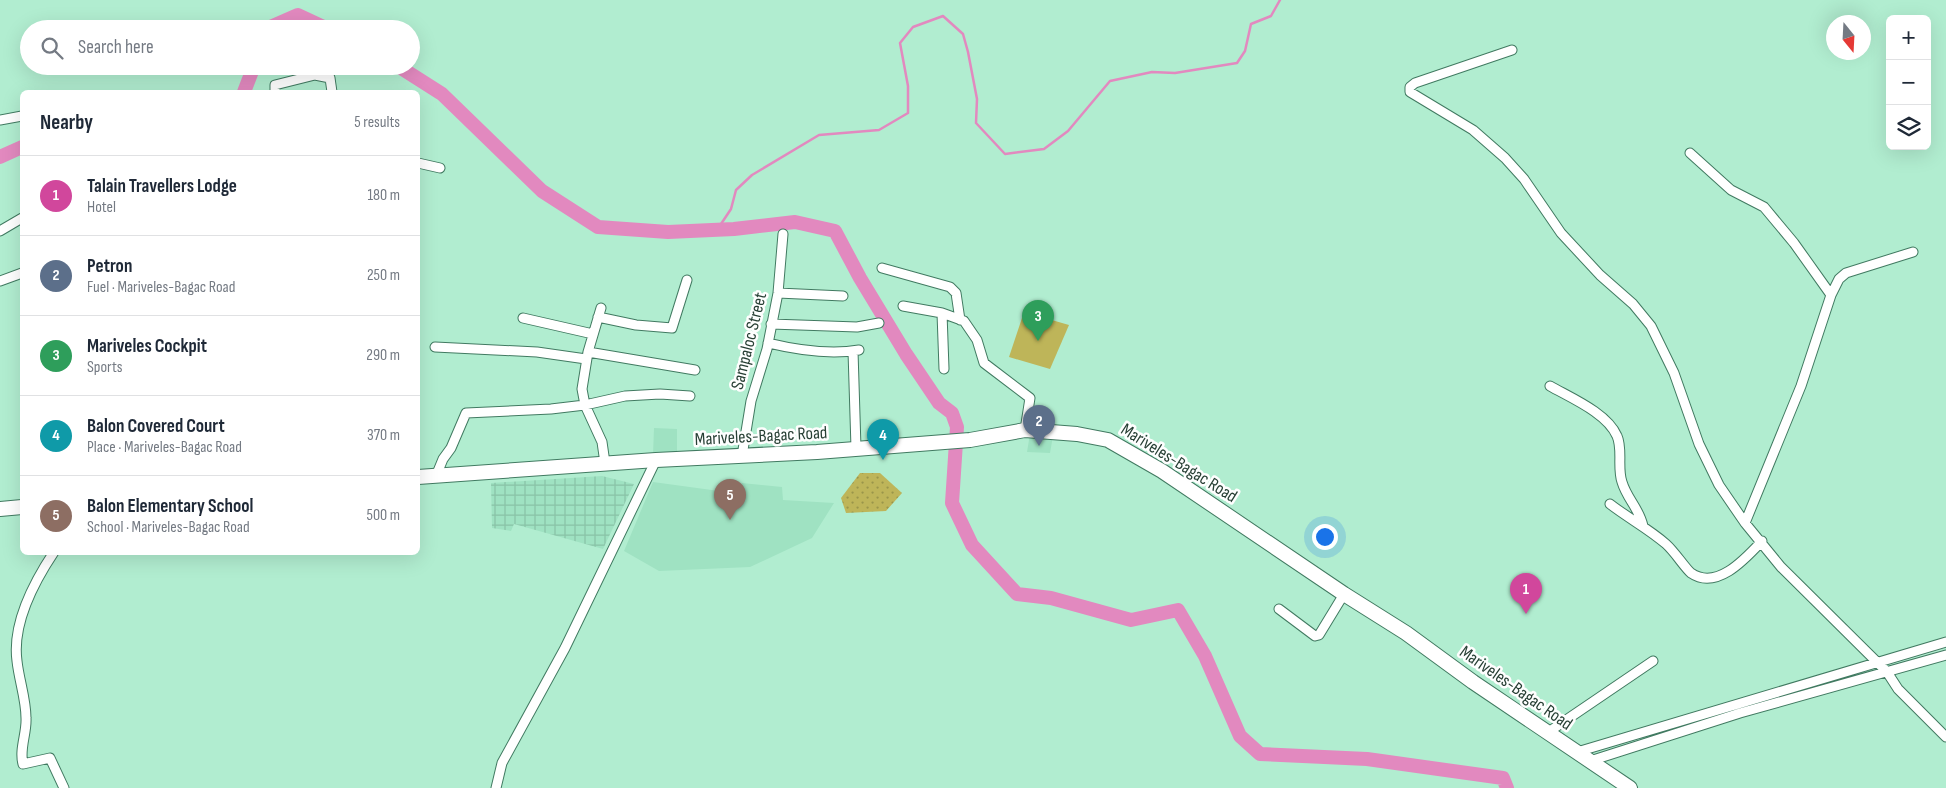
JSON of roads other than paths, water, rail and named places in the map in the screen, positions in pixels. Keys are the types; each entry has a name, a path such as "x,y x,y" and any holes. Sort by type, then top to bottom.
{"main road":[{"name":"Mariveles-Bagac Road","path":"420,477 970,440 1025,430 1077,434 1108,440 1162,471 1344,594 1406,633 1547,733 1630,788"},
{"path":"0,509 20,507"}],"street":[{"path":"1512,50 1415,83 1410,87 1410,92 1473,130 1505,158 1524,179 1562,233 1600,275 1632,304 1651,326 1674,373 1699,444 1719,485 1745,523 1787,573 1887,672 1898,688 1946,737"},
{"path":"275,90 275,85 315,75 330,78 332,90"},
{"path":"0,120 20,116"},
{"path":"1690,153 1731,190 1764,207 1831,295"},
{"path":"420,163 440,168"},
{"path":"0,231 20,219"},
{"name":"Sampaloc Street","path":"742,456 751,401 768,343 778,293 783,234"},
{"path":"1745,523 1801,386 1831,295 1839,279 1846,273 1913,252"},
{"path":"882,268 950,287 956,293 960,320"},
{"path":"0,281 20,274"},
{"path":"606,463 602,442 585,405 582,389 587,355 599,312 636,325 672,328 687,280"},
{"path":"778,293 843,296"},
{"path":"903,306 942,313 964,321 977,340 984,363 1030,398 1025,430"},
{"path":"942,313 944,369"},
{"path":"523,318 593,334"},
{"path":"772,324 857,326 879,323"},
{"path":"768,343 804,350 856,350 856,448"},
{"path":"435,347 587,355 695,370"},
{"path":"1550,386 1600,414 1617,436 1621,480 1626,492 1637,508 1643,526"},
{"path":"436,476 443,458 451,448 466,413 551,409 585,405 625,396 660,394 690,396"},
{"path":"496,788 502,763 565,648 656,460"},
{"path":"1610,504 1643,526 1678,555 1691,573 1709,578 1725,574 1741,563 1762,542"},
{"path":"52,555 24,608 16,658 26,716 26,731 22,753 23,764 50,758 64,788"},
{"path":"1279,609 1315,636 1318,635 1344,594"},
{"path":"1577,752 1946,642"},
{"path":"1590,761 1740,713 1946,655"},
{"path":"1547,733 1653,661"}],"waterway":[{"path":"717,230 731,209 736,190 752,175 819,135 879,130 908,113 908,86 900,43 913,27 943,16 963,34 977,99 976,123 1005,154 1044,149 1068,131 1110,81 1152,72 1175,73 1237,63 1245,51 1251,24 1271,16 1280,0"},
{"path":"287,20 298,15 309,20"},
{"path":"245,90 251,75"},
{"path":"412,75 442,94 542,191 598,227 668,232 734,229 795,222 835,231 860,278 906,354 939,403 952,413 957,427 952,503 972,545 1017,594 1051,598 1131,620 1178,610 1205,656 1240,736 1260,754 1367,759 1503,778 1507,788"},
{"path":"0,157 20,148"}],"place":[{"name":"Mariveles Cockpit","path":"1038,341"},
{"name":"Petron","path":"1039,446"},
{"name":"Balon Covered Court","path":"883,460"},
{"name":"Balon Elementary School","path":"730,520"},
{"name":"Talain Travellers Lodge","path":"1526,614"}]}
